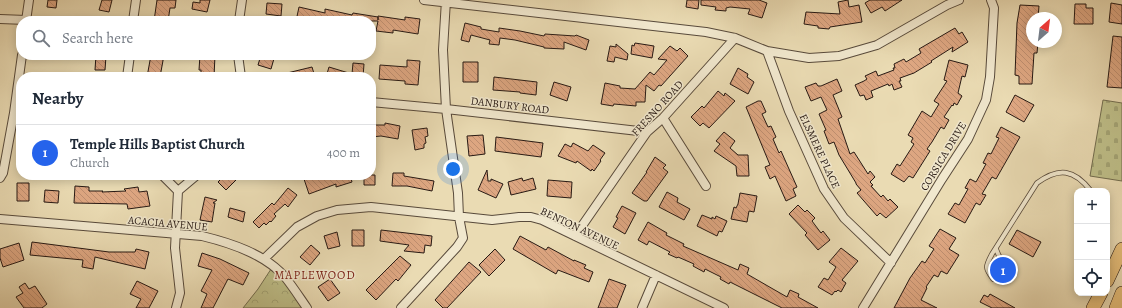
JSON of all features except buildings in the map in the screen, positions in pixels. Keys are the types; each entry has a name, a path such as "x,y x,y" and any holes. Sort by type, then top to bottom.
{"main road":[{"path":"1110,275 1122,249"},
{"path":"1116,308 1122,293"},
{"path":"1093,308 1099,296"}],"street":[{"path":"26,16 28,0"},
{"path":"134,16 136,0"},
{"path":"240,16 242,0"},
{"path":"424,0 446,1 706,32 735,38 767,51 809,58 839,56 877,44 947,5 959,0"},
{"name":"CORSICA DRIVE","path":"863,308 968,139 986,100 990,76 994,8 991,0"},
{"path":"401,308 456,247 462,238 458,193 446,109 443,50 446,1"},
{"path":"0,19 16,20"},
{"name":"FRESNO ROAD","path":"575,236 647,132 663,118 735,38"},
{"name":"ELSMERE PLACE","path":"767,51 789,110 824,190 844,218 891,263"},
{"path":"21,72 22,60"},
{"path":"128,72 129,60"},
{"path":"238,60 240,72"},
{"name":"DANBURY ROAD","path":"376,102 647,132"},
{"path":"663,118 706,186"},
{"path":"0,178 3,173 16,121"},
{"path":"167,180 178,192"},
{"path":"176,308 180,293 175,248 178,192 191,180"},
{"name":"BENTON AVENUE","path":"264,259 297,227 317,216 338,210 371,208 492,220 532,217 542,220 724,308"},
{"name":"ACACIA AVENUE","path":"0,219 202,236 224,241 264,259 284,276 307,308"},
{"path":"642,308 656,276"}],"lane":[{"path":"996,249 999,256 1014,269 1015,273 1004,281 993,279 987,270 987,264 996,249 1037,183 1044,178 1064,172 1083,181 1089,188"}],"green space":[{"path":"1103,100 1122,103 1122,181 1090,176"},
{"path":"273,266 307,308 243,308"}],"place":[{"name":"Temple Hills Baptist Church","path":"1003,270"}],"district":[{"name":"MAPLEWOOD","path":"315,275"}]}
